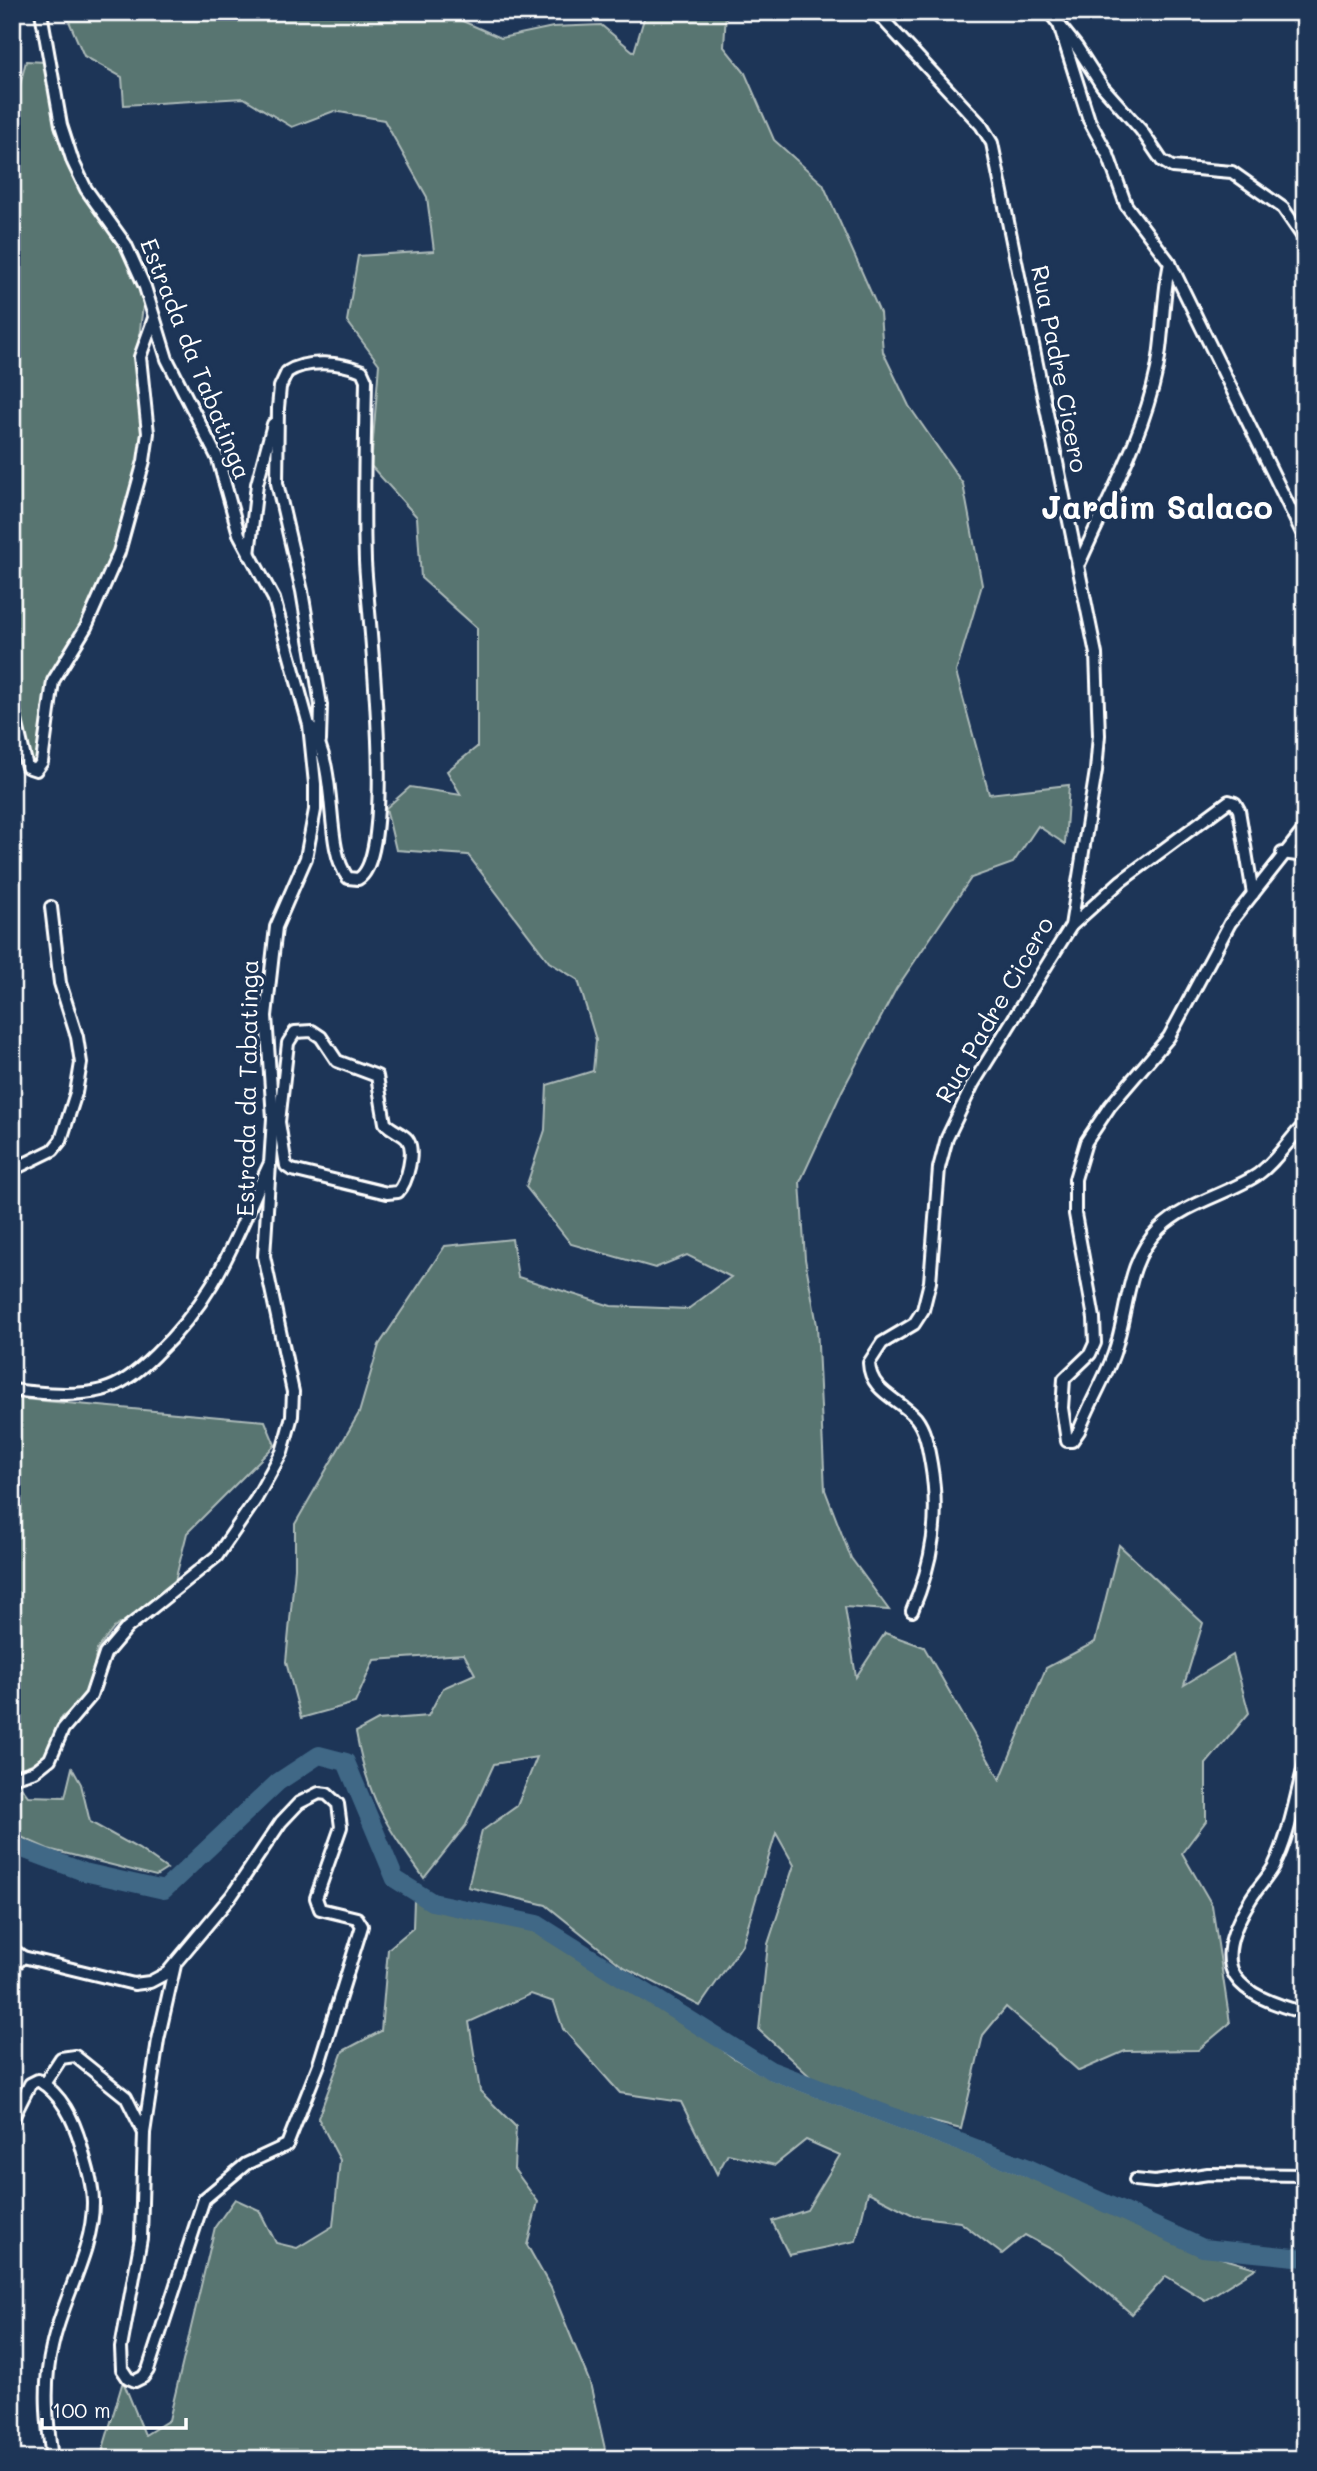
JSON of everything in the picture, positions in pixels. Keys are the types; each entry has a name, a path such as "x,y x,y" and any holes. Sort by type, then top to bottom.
{"street":[{"name":"Estrada da Tabatinga","path":"12,1778 35,1771 50,1759 63,1729 91,1696 101,1663 111,1646 127,1628 217,1556 256,1499 282,1452 292,1416 293,1392 264,1256 276,1123 266,1016 276,927 306,858 315,810 309,724 274,598 239,534 218,458 167,359 145,287 126,245 86,189 73,162 61,125 41,12"},
{"name":"Rua Padre Cicero","path":"876,12 981,125 992,143 1058,477 1079,563 1098,673 1099,735 1092,805 1071,926 973,1084 947,1138 939,1168 930,1282 923,1310 914,1324 882,1343 869,1363 872,1379 879,1388 910,1412 922,1429 936,1489 937,1515 932,1552 912,1611"},
{"path":"1053,15 1102,86 1141,130 1162,162 1172,167 1232,172 1283,208 1305,240"},
{"path":"1053,15 1089,120 1108,155 1125,205 1170,263 1305,538"},
{"path":"1079,563 1144,420 1157,368 1163,297 1170,263"},
{"path":"12,703 23,757 27,766 36,770 42,762 53,681 86,627 119,552 144,461 148,433 141,357 154,318"},
{"path":"309,724 320,741 328,769 339,863 348,878 358,879 365,874 375,832 379,769 376,685 366,564 364,373 339,365 298,366 282,379 278,408 277,483 302,591 320,698 323,725 320,741"},
{"path":"249,555 257,484 278,408"},
{"path":"1071,926 1121,881 1229,802 1235,803 1239,810 1253,894"},
{"path":"1305,828 1282,853 1230,923 1176,1027 1093,1128 1082,1154 1075,1179 1075,1214 1094,1318 1095,1343 1090,1354 1064,1379 1062,1408 1067,1441 1072,1441 1079,1431 1113,1356 1125,1320 1130,1280 1138,1256 1160,1229 1177,1216 1258,1175 1305,1124"},
{"path":"1282,853 1305,856"},
{"path":"12,1170 53,1150 61,1140 71,1115 80,1073 80,1051 60,982 51,907"},
{"path":"299,1031 317,1033 337,1062 377,1076 385,1123 410,1145 404,1185 398,1192 387,1193 290,1170 285,1163 276,1123 289,1038 299,1031"},
{"path":"12,1390 88,1393 106,1389 146,1365 191,1317 218,1279 272,1160"},
{"path":"1305,1763 1279,1856 1238,1921 1229,1951 1235,1979 1242,1989 1257,1998 1305,2013"},
{"path":"12,1949 18,1959 134,1984 149,1982 167,1973 176,1962 232,1895 291,1811 319,1793 332,1798 342,1814 341,1827 318,1889 317,1905 327,1912 357,1918 362,1926 319,2064 287,2145 246,2164 204,2199 148,2370 143,2378 135,2381 128,2378 122,2369 121,2348 141,2238 144,2133 158,2040 176,1962"},
{"path":"44,2084 61,2059 75,2056 126,2097 144,2133"},
{"path":"12,2120 30,2084 38,2080 44,2084 66,2105 91,2179 93,2201 85,2246 51,2348 46,2413 52,2459"},
{"path":"1135,2180 1155,2182 1208,2174 1305,2175"}],"green space":[{"path":"65,12 450,12 451,16 501,38 553,27 601,25 634,52 646,12 726,12 724,47 745,73 774,140 823,184 880,313 883,352 909,406 963,484 982,585 956,672 989,794 1069,785 1065,844 1038,826 1013,863 971,878 896,989 842,1091 800,1182 805,1259 817,1325 825,1490 851,1558 889,1610 845,1607 856,1677 885,1633 924,1647 1000,1780 1046,1668 1095,1642 1119,1545 1203,1623 1184,1685 1233,1655 1249,1713 1206,1764 1206,1821 1182,1853 1212,1905 1230,2023 1198,2050 1125,2051 1079,2071 1006,2007 983,2035 961,2129 897,2113 816,2082 759,2030 768,1944 794,1865 776,1833 742,1945 700,2006 622,1966 546,1905 468,1887 482,1831 517,1806 537,1757 494,1764 466,1825 424,1878 399,1842 373,1793 356,1732 378,1720 428,1716 443,1688 475,1674 464,1654 374,1660 355,1703 301,1718 286,1662 295,1568 295,1524 359,1413 379,1345 445,1246 512,1239 518,1277 611,1306 688,1309 731,1277 687,1255 655,1268 571,1244 526,1187 545,1130 547,1085 593,1071 596,1040 578,980 549,962 468,855 396,850 386,808 410,787 461,795 447,771 477,747 477,628 421,578 417,517 371,466 379,364 347,321 358,256 434,251 427,197 384,120 334,111 292,127 244,98 124,105 122,77 84,56"},
{"path":"26,61 45,62 77,179 119,244 144,298 136,361 145,448 119,547 74,652 51,686 39,772 33,772 12,699 12,92 18,93"},
{"path":"12,1398 265,1421 275,1445 187,1533 173,1589 114,1628 97,1650 88,1696 60,1719 54,1749 13,1776 28,1796 65,1797 72,1768 81,1784 90,1822 139,1849 167,1869 156,1876 48,1849 12,1833"},
{"path":"414,1899 430,1908 531,1928 697,2030 732,2057 769,2078 1080,2196 1183,2247 1256,2268 1205,2300 1166,2276 1132,2314 1062,2255 1025,2235 1002,2254 960,2222 915,2216 868,2192 856,2241 789,2255 772,2221 807,2210 840,2155 806,2140 775,2165 728,2154 717,2174 681,2102 620,2093 563,2029 554,2002 531,1994 469,2022 480,2091 516,2127 514,2169 538,2202 527,2245 551,2288 590,2383 605,2449 602,2459 100,2459 123,2381 145,2435 169,2420 215,2227 235,2199 259,2210 276,2243 297,2248 333,2226 340,2160 318,2118 343,2051 381,2031 388,1949 413,1928"}],"waterway":[{"path":"12,1845 84,1872 164,1890 278,1782 319,1755 346,1762 395,1879 432,1902 537,1924 770,2070 1026,2167 1203,2248 1305,2258"}],"district":[{"name":"Jardim Salaco","path":"1157,508"}]}
